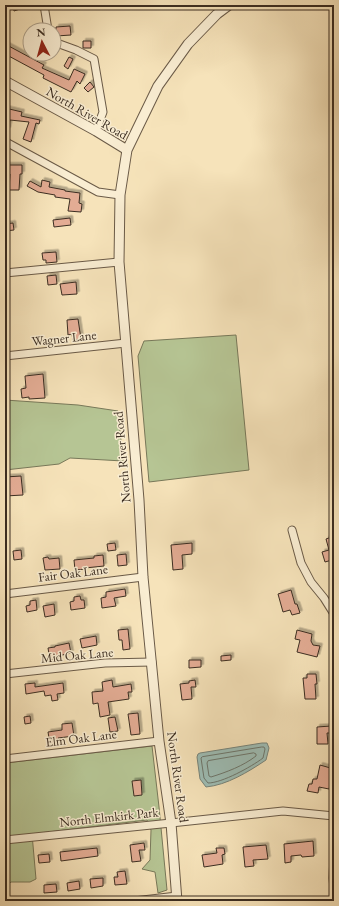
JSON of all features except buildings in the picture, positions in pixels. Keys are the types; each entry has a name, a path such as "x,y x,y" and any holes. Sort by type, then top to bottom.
{"street":[{"path":"44,5 47,22"},
{"path":"126,150 158,86 188,44 217,14 229,5"},
{"path":"62,45 94,59 103,112 96,131"},
{"name":"North River Road","path":"5,81 96,131 126,150 120,195 119,262 139,500 143,577 159,741 171,823 177,899"},
{"path":"5,142 98,192 120,195"},
{"path":"5,273 119,262"},
{"name":"Wagner Lane","path":"5,356 126,343"},
{"path":"292,530 301,563 311,582 324,598 334,614"},
{"name":"Fair Oak Lane","path":"5,594 143,577"},
{"name":"Mid Oak Lane","path":"5,674 105,664 152,662"},
{"name":"Elm Oak Lane","path":"5,759 159,741"},
{"name":"North Elmkirk Park","path":"5,840 283,811 334,816"},
{"path":"334,855 332,878 334,889"},
{"path":"134,901 177,899"}],"green space":[{"path":"236,335 249,470 149,482 138,356 144,341"},
{"path":"5,400 78,405 118,411 123,461 70,458 59,464 5,470"},
{"path":"152,746 167,890 158,893 155,872 142,869 150,860 151,830 147,820 32,834 36,879 30,882 11,882 5,887 5,763"}],"water":[{"path":"267,743 269,748 266,760 245,773 222,784 214,786 206,787 200,779 197,757 198,754"}]}
